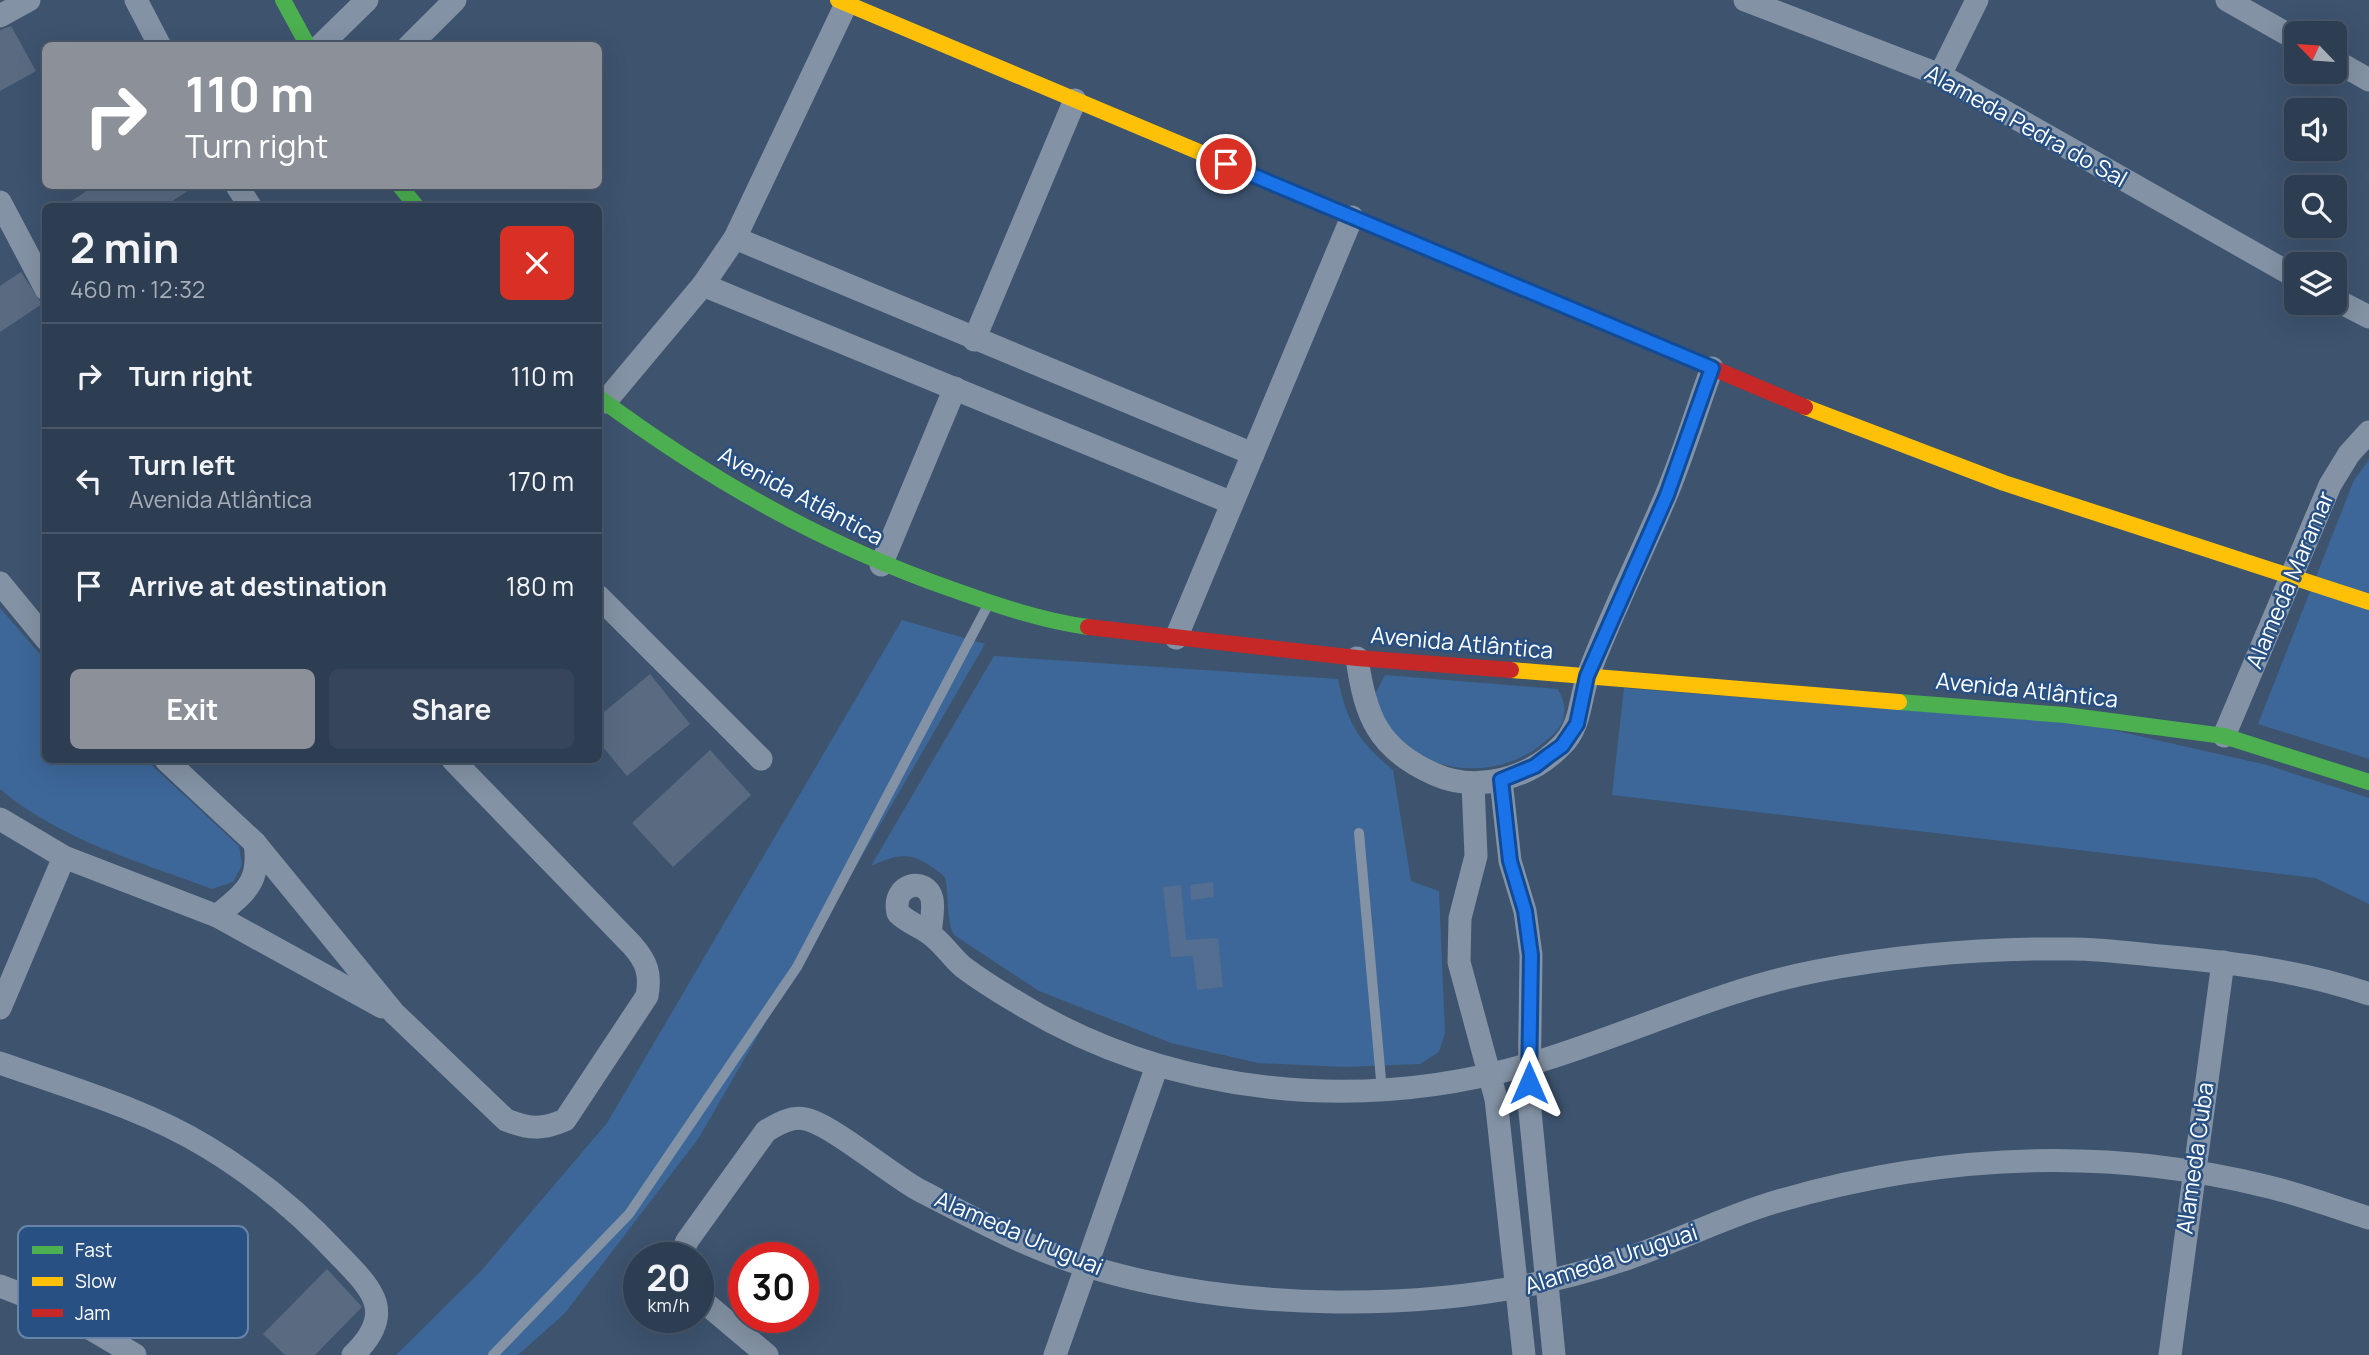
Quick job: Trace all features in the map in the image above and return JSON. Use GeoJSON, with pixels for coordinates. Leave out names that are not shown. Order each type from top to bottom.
{"type":"FeatureCollection","features":[{"type":"Feature","properties":{"kind":"street"},"geometry":{"type":"LineString","coordinates":[[0,16],[29,0]]}},
{"type":"Feature","properties":{"kind":"street"},"geometry":{"type":"LineString","coordinates":[[136,0],[158,42]]}},
{"type":"Feature","properties":{"kind":"street"},"geometry":{"type":"LineString","coordinates":[[283,0],[306,42]]}},
{"type":"Feature","properties":{"kind":"street"},"geometry":{"type":"LineString","coordinates":[[324,42],[367,0]]}},
{"type":"Feature","properties":{"kind":"street"},"geometry":{"type":"LineString","coordinates":[[413,42],[455,0]]}},
{"type":"Feature","properties":{"kind":"street","name":"Alameda Pedra do Sal"},"geometry":{"type":"LineString","coordinates":[[1745,0],[1940,75],[2284,270]]}},
{"type":"Feature","properties":{"kind":"street"},"geometry":{"type":"LineString","coordinates":[[1940,75],[1977,0]]}},
{"type":"Feature","properties":{"kind":"street"},"geometry":{"type":"LineString","coordinates":[[2227,0],[2284,32]]}},
{"type":"Feature","properties":{"kind":"street"},"geometry":{"type":"LineString","coordinates":[[602,400],[703,285],[735,238],[844,1],[1712,368],[2004,483],[2369,602]]}},
{"type":"Feature","properties":{"kind":"street"},"geometry":{"type":"LineString","coordinates":[[2347,67],[2369,80]]}},
{"type":"Feature","properties":{"kind":"street"},"geometry":{"type":"LineString","coordinates":[[974,340],[1075,100]]}},
{"type":"Feature","properties":{"kind":"street"},"geometry":{"type":"LineString","coordinates":[[402,189],[414,203]]}},
{"type":"Feature","properties":{"kind":"street"},"geometry":{"type":"LineString","coordinates":[[0,202],[42,281]]}},
{"type":"Feature","properties":{"kind":"street"},"geometry":{"type":"LineString","coordinates":[[1176,638],[1352,217]]}},
{"type":"Feature","properties":{"kind":"street"},"geometry":{"type":"LineString","coordinates":[[735,238],[974,340],[1253,454]]}},
{"type":"Feature","properties":{"kind":"street"},"geometry":{"type":"LineString","coordinates":[[703,285],[1232,503]]}},
{"type":"Feature","properties":{"kind":"street"},"geometry":{"type":"LineString","coordinates":[[2347,306],[2369,317]]}},
{"type":"Feature","properties":{"kind":"street"},"geometry":{"type":"LineString","coordinates":[[1357,658],[1369,715],[1385,741],[1411,763],[1439,776],[1473,784],[1501,780],[1535,766],[1562,746],[1577,724],[1587,676],[1667,495],[1712,368]]}},
{"type":"Feature","properties":{"kind":"street"},"geometry":{"type":"LineString","coordinates":[[881,565],[955,388]]}},
{"type":"Feature","properties":{"kind":"street","name":"Avenida Atlântica"},"geometry":{"type":"LineString","coordinates":[[602,400],[671,451],[777,514],[881,565],[990,603],[1083,625],[1357,658],[2065,715],[2224,736],[2369,782]]}},
{"type":"Feature","properties":{"kind":"street","name":"Alameda Maramar"},"geometry":{"type":"LineString","coordinates":[[2224,736],[2330,485],[2349,454],[2369,432]]}},
{"type":"Feature","properties":{"kind":"street"},"geometry":{"type":"LineString","coordinates":[[0,583],[42,634]]}},
{"type":"Feature","properties":{"kind":"street"},"geometry":{"type":"LineString","coordinates":[[602,600],[761,759]]}},
{"type":"Feature","properties":{"kind":"street"},"geometry":{"type":"LineString","coordinates":[[169,763],[255,844],[394,1013],[506,1120],[528,1128],[547,1128],[565,1119],[647,996],[650,978],[644,959],[456,763]]}},
{"type":"Feature","properties":{"kind":"street"},"geometry":{"type":"LineString","coordinates":[[1501,780],[1510,861],[1525,911],[1531,955],[1529,1101],[1554,1355]]}},
{"type":"Feature","properties":{"kind":"street"},"geometry":{"type":"LineString","coordinates":[[1473,784],[1476,856],[1460,918],[1459,961],[1496,1099],[1524,1355]]}},
{"type":"Feature","properties":{"kind":"street"},"geometry":{"type":"LineString","coordinates":[[0,819],[64,857],[217,916],[394,1013]]}},
{"type":"Feature","properties":{"kind":"street"},"geometry":{"type":"LineString","coordinates":[[217,916],[252,884],[258,864],[255,844]]}},
{"type":"Feature","properties":{"kind":"street"},"geometry":{"type":"LineString","coordinates":[[0,1008],[64,857]]}},
{"type":"Feature","properties":{"kind":"street"},"geometry":{"type":"LineString","coordinates":[[930,934],[963,966],[1017,1003],[1080,1035],[1157,1066],[1232,1083],[1307,1091],[1382,1091],[1446,1084],[1529,1065],[1698,1004],[1815,971],[1948,952],[2074,948],[2223,962],[2341,984],[2369,993]]}},
{"type":"Feature","properties":{"kind":"street","name":"Alameda Cuba"},"geometry":{"type":"LineString","coordinates":[[2170,1355],[2192,1172],[2223,962]]}},
{"type":"Feature","properties":{"kind":"street"},"geometry":{"type":"LineString","coordinates":[[0,1063],[110,1102],[206,1146],[302,1215],[371,1288],[377,1307],[372,1328],[353,1355]]}},
{"type":"Feature","properties":{"kind":"street"},"geometry":{"type":"LineString","coordinates":[[1055,1355],[1157,1066]]}},
{"type":"Feature","properties":{"kind":"street","name":"Alameda Uruguai"},"geometry":{"type":"LineString","coordinates":[[689,1242],[766,1131],[784,1121],[804,1118],[827,1129],[895,1177],[972,1218],[1086,1266],[1205,1293],[1307,1302],[1405,1303],[1517,1289],[1620,1261],[1771,1203],[1852,1182],[1935,1167],[2011,1159],[2088,1160],[2192,1172],[2266,1186],[2369,1218]]}},
{"type":"Feature","properties":{"kind":"street"},"geometry":{"type":"LineString","coordinates":[[0,1286],[18,1293]]}},
{"type":"Feature","properties":{"kind":"street"},"geometry":{"type":"LineString","coordinates":[[714,1310],[767,1355]]}},
{"type":"Feature","properties":{"kind":"street"},"geometry":{"type":"LineString","coordinates":[[106,1338],[135,1355]]}},
{"type":"Feature","properties":{"kind":"lane"},"geometry":{"type":"LineString","coordinates":[[493,1355],[629,1214],[797,967],[990,603]]}},
{"type":"Feature","properties":{"kind":"lane"},"geometry":{"type":"LineString","coordinates":[[1359,833],[1382,1091]]}},
{"type":"Feature","properties":{"kind":"shaded area"},"geometry":{"type":"Polygon","coordinates":[[[2369,460],[2369,759],[2258,724],[2354,480],[2369,460]]]}},
{"type":"Feature","properties":{"kind":"shaded area"},"geometry":{"type":"Polygon","coordinates":[[[0,608],[42,657],[42,763],[149,763],[239,846],[242,865],[233,882],[212,889],[74,836],[23,807],[0,789],[0,608]]]}},
{"type":"Feature","properties":{"kind":"shaded area"},"geometry":{"type":"Polygon","coordinates":[[[902,620],[985,644],[698,1139],[565,1313],[518,1355],[396,1355],[481,1271],[607,1123],[902,620]]]}},
{"type":"Feature","properties":{"kind":"shaded area"},"geometry":{"type":"Polygon","coordinates":[[[994,656],[1338,679],[1350,720],[1356,730],[1371,750],[1393,770],[1411,881],[1439,891],[1445,1033],[1439,1052],[1420,1064],[1344,1067],[1258,1063],[1171,1043],[1039,991],[954,935],[945,877],[926,863],[902,856],[871,866],[994,656]]]}},
{"type":"Feature","properties":{"kind":"shaded area"},"geometry":{"type":"Polygon","coordinates":[[[1385,675],[1558,689],[1564,704],[1563,720],[1556,732],[1542,744],[1523,756],[1502,764],[1480,768],[1435,762],[1415,753],[1397,739],[1383,721],[1374,696],[1385,675]]]}},
{"type":"Feature","properties":{"kind":"shaded area"},"geometry":{"type":"Polygon","coordinates":[[[1624,688],[2086,724],[2267,765],[2369,798],[2369,904],[2315,878],[1612,795],[1624,688]]]}},
{"type":"Feature","properties":{"kind":"shaded area"},"geometry":{"type":"Polygon","coordinates":[[[1213,882],[1214,897],[1191,900],[1190,885],[1213,882]]]}},
{"type":"Feature","properties":{"kind":"shaded area"},"geometry":{"type":"Polygon","coordinates":[[[1181,885],[1186,940],[1218,938],[1223,987],[1197,990],[1193,956],[1171,957],[1163,887],[1181,885]]]}},
{"type":"Feature","properties":{"kind":"building"},"geometry":{"type":"Polygon","coordinates":[[[11,26],[36,71],[0,91],[0,30],[11,26]]]}},
{"type":"Feature","properties":{"kind":"building"},"geometry":{"type":"Polygon","coordinates":[[[90,189],[190,189],[170,203],[68,203],[90,189]]]}},
{"type":"Feature","properties":{"kind":"building"},"geometry":{"type":"Polygon","coordinates":[[[21,272],[42,304],[0,332],[0,286],[21,272]]]}},
{"type":"Feature","properties":{"kind":"building"},"geometry":{"type":"Polygon","coordinates":[[[650,674],[690,724],[627,776],[602,746],[602,714],[650,674]]]}},
{"type":"Feature","properties":{"kind":"building"},"geometry":{"type":"Polygon","coordinates":[[[710,750],[751,795],[673,867],[632,823],[710,750]]]}},
{"type":"Feature","properties":{"kind":"building"},"geometry":{"type":"Polygon","coordinates":[[[327,1269],[362,1307],[315,1355],[285,1355],[263,1334],[327,1269]]]}},
{"type":"Feature","properties":{"kind":"traffic: fast"},"geometry":{"type":"LineString","coordinates":[[283,0],[306,42]]}},
{"type":"Feature","properties":{"kind":"traffic: fast"},"geometry":{"type":"LineString","coordinates":[[402,189],[414,203]]}},
{"type":"Feature","properties":{"kind":"traffic: fast"},"geometry":{"type":"LineString","coordinates":[[602,400],[682,456],[813,531],[905,572],[954,590],[1003,607],[1088,627]]}},
{"type":"Feature","properties":{"kind":"traffic: fast"},"geometry":{"type":"LineString","coordinates":[[1899,702],[2065,715],[2224,736],[2369,782]]}},
{"type":"Feature","properties":{"kind":"traffic: slow"},"geometry":{"type":"LineString","coordinates":[[838,0],[1363,221]]}},
{"type":"Feature","properties":{"kind":"traffic: slow"},"geometry":{"type":"LineString","coordinates":[[1805,407],[2004,483],[2369,602]]}},
{"type":"Feature","properties":{"kind":"traffic: slow"},"geometry":{"type":"LineString","coordinates":[[1511,670],[1899,702]]}},
{"type":"Feature","properties":{"kind":"traffic: jam"},"geometry":{"type":"LineString","coordinates":[[1363,221],[1805,407]]}},
{"type":"Feature","properties":{"kind":"traffic: jam"},"geometry":{"type":"LineString","coordinates":[[1088,627],[1357,658],[1511,670]]}},
{"type":"Feature","properties":{"kind":"route"},"geometry":{"type":"LineString","coordinates":[[1226,164],[1712,368],[1667,495],[1587,676],[1577,724],[1562,746],[1535,766],[1501,780],[1510,861],[1525,911],[1531,955],[1529,1083]]}}]}
